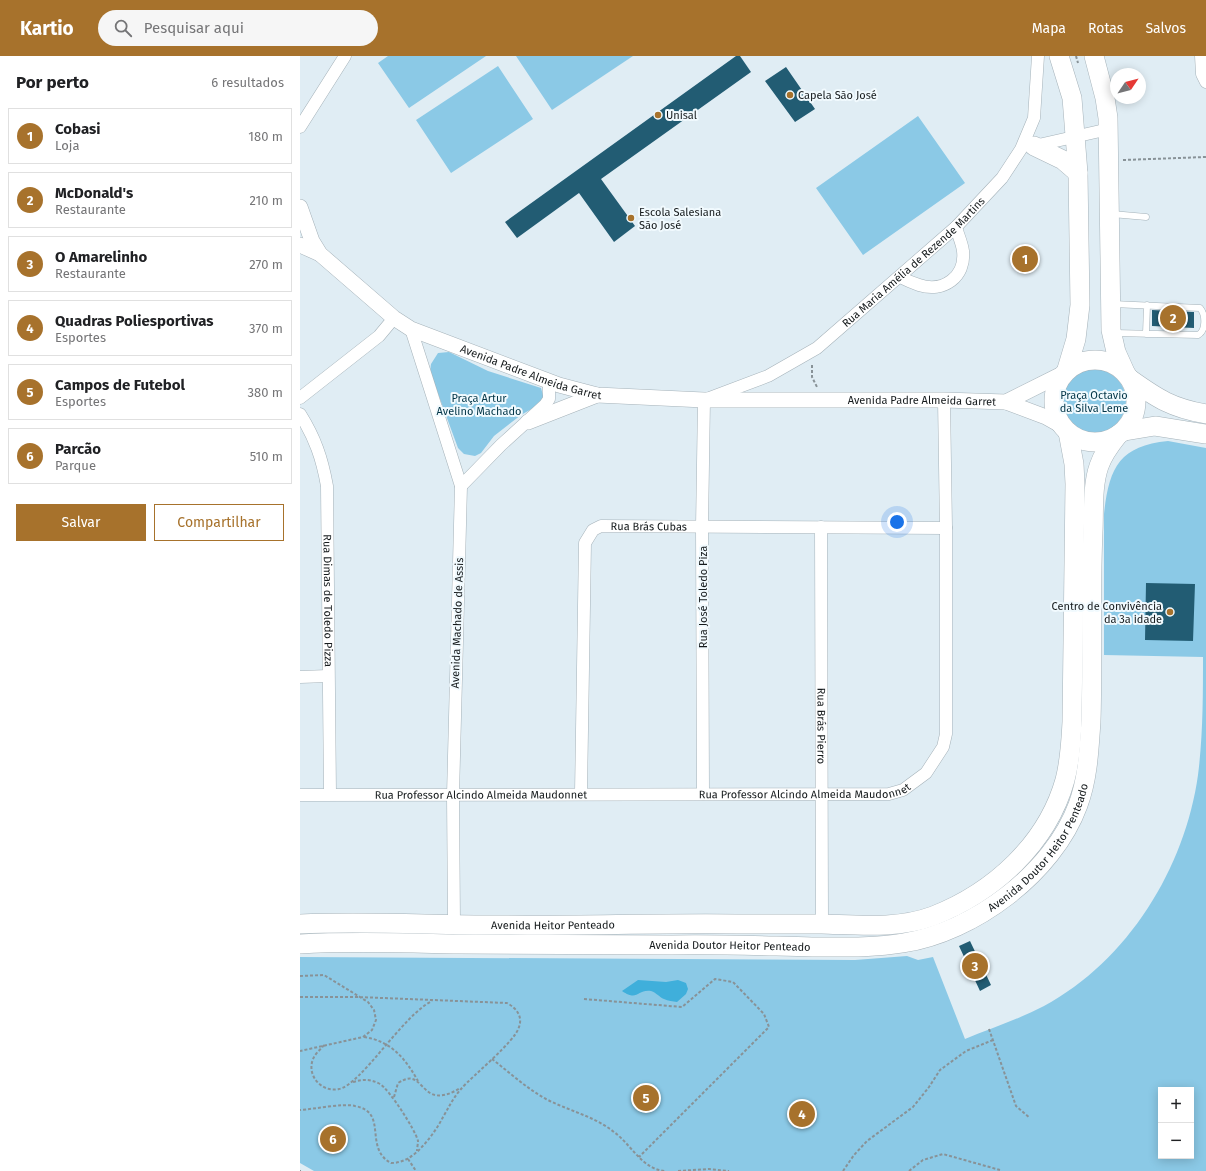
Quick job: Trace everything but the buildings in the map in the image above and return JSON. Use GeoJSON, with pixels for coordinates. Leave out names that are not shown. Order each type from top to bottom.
{"type":"FeatureCollection","features":[{"type":"Feature","properties":{"kind":"main road"},"geometry":{"type":"LineString","coordinates":[[1059,56],[1072,98],[1076,136],[1080,306],[1076,339],[1065,372],[1056,385],[1053,396],[1054,408],[1065,429],[1082,440],[1094,442],[1106,441],[1122,433],[1155,426],[1206,434]]}},
{"type":"Feature","properties":{"kind":"main road"},"geometry":{"type":"LineString","coordinates":[[1094,56],[1105,98],[1108,129],[1109,304],[1111,333],[1116,352],[1135,391],[1136,404],[1134,416],[1122,433]]}},
{"type":"Feature","properties":{"kind":"main road"},"geometry":{"type":"LineString","coordinates":[[1027,148],[1063,160],[1077,169]]}},
{"type":"Feature","properties":{"kind":"main road"},"geometry":{"type":"LineString","coordinates":[[1077,169],[1092,164],[1109,165]]}},
{"type":"Feature","properties":{"kind":"main road"},"geometry":{"type":"LineString","coordinates":[[1065,372],[1086,360],[1100,359],[1114,364],[1156,398],[1169,405],[1206,414]]}},
{"type":"Feature","properties":{"kind":"main road","name":"Avenida Doutor Heitor Penteado"},"geometry":{"type":"LineString","coordinates":[[814,924],[878,925],[907,922],[932,916],[954,906],[987,886],[1012,866],[1043,830],[1055,806],[1064,781],[1068,761],[1072,722],[1075,484],[1074,464],[1065,429]]}},
{"type":"Feature","properties":{"kind":"main road","name":"Avenida Doutor Heitor Penteado"},"geometry":{"type":"LineString","coordinates":[[642,945],[852,947],[907,943],[968,922],[1008,895],[1039,866],[1066,828],[1077,807],[1088,768],[1092,662],[1092,545],[1095,486],[1098,468],[1107,449],[1122,433]]}},
{"type":"Feature","properties":{"kind":"main road","name":"Avenida Heitor Penteado"},"geometry":{"type":"LineString","coordinates":[[300,924],[393,922],[589,926],[814,924]]}},
{"type":"Feature","properties":{"kind":"main road","name":"Avenida Heitor Penteado"},"geometry":{"type":"LineString","coordinates":[[300,944],[642,945]]}},
{"type":"Feature","properties":{"kind":"street"},"geometry":{"type":"LineString","coordinates":[[300,127],[344,56]]}},
{"type":"Feature","properties":{"kind":"street","name":"Rua Maria Amélia de Rezende Martins"},"geometry":{"type":"LineString","coordinates":[[704,400],[768,376],[812,352],[956,227],[1002,178],[1027,148],[1034,118],[1038,56]]}},
{"type":"Feature","properties":{"kind":"street"},"geometry":{"type":"LineString","coordinates":[[1201,56],[1202,74],[1206,82]]}},
{"type":"Feature","properties":{"kind":"street"},"geometry":{"type":"LineString","coordinates":[[1027,148],[1108,129]]}},
{"type":"Feature","properties":{"kind":"street","name":"Avenida Padre Almeida Garret"},"geometry":{"type":"LineString","coordinates":[[300,207],[312,241],[320,254],[394,318],[411,329],[549,382],[598,395],[704,400],[944,400],[1006,402],[1065,372]]}},
{"type":"Feature","properties":{"kind":"street"},"geometry":{"type":"LineString","coordinates":[[900,277],[921,286],[941,286],[954,280],[962,267],[963,251],[956,227]]}},
{"type":"Feature","properties":{"kind":"street"},"geometry":{"type":"LineString","coordinates":[[300,246],[320,254]]}},
{"type":"Feature","properties":{"kind":"street"},"geometry":{"type":"LineString","coordinates":[[300,398],[379,336],[394,318]]}},
{"type":"Feature","properties":{"kind":"street","name":"Avenida Machado de Assis"},"geometry":{"type":"LineString","coordinates":[[411,329],[461,486],[453,795],[454,924]]}},
{"type":"Feature","properties":{"kind":"street"},"geometry":{"type":"LineString","coordinates":[[461,486],[505,441],[528,422],[549,399],[549,382]]}},
{"type":"Feature","properties":{"kind":"street"},"geometry":{"type":"LineString","coordinates":[[528,422],[598,395]]}},
{"type":"Feature","properties":{"kind":"street","name":"Rua José Toledo Piza"},"geometry":{"type":"LineString","coordinates":[[704,400],[702,527],[704,794]]}},
{"type":"Feature","properties":{"kind":"street","name":"Rua Professor Alcindo Almeida Maudonnet"},"geometry":{"type":"LineString","coordinates":[[300,795],[581,793],[822,795],[888,794],[903,790],[926,773],[943,747],[946,734],[946,528],[944,400]]}},
{"type":"Feature","properties":{"kind":"street"},"geometry":{"type":"LineString","coordinates":[[1006,402],[1046,417],[1065,429]]}},
{"type":"Feature","properties":{"kind":"street","name":"Rua Dimas de Toledo Pizza"},"geometry":{"type":"LineString","coordinates":[[300,414],[310,431],[323,461],[327,486],[330,794]]}},
{"type":"Feature","properties":{"kind":"street","name":"Rua Brás Cubas"},"geometry":{"type":"LineString","coordinates":[[581,793],[585,543],[593,530],[601,526],[946,528]]}},
{"type":"Feature","properties":{"kind":"street","name":"Rua Brás Pierro"},"geometry":{"type":"LineString","coordinates":[[814,924],[822,795],[821,527]]}},
{"type":"Feature","properties":{"kind":"street"},"geometry":{"type":"LineString","coordinates":[[300,677],[328,676]]}},
{"type":"Feature","properties":{"kind":"lane"},"geometry":{"type":"LineString","coordinates":[[1109,214],[1146,217]]}},
{"type":"Feature","properties":{"kind":"lane"},"geometry":{"type":"LineString","coordinates":[[1109,304],[1200,308],[1203,312],[1204,329],[1202,333],[1198,335],[1111,333]]}},
{"type":"Feature","properties":{"kind":"lane"},"geometry":{"type":"LineString","coordinates":[[1146,334],[1147,305]]}},
{"type":"Feature","properties":{"kind":"path"},"geometry":{"type":"LineString","coordinates":[[1109,165],[1206,157]]}},
{"type":"Feature","properties":{"kind":"path"},"geometry":{"type":"LineString","coordinates":[[812,352],[812,378],[824,401]]}},
{"type":"Feature","properties":{"kind":"path"},"geometry":{"type":"LineString","coordinates":[[300,976],[324,975],[368,1002],[374,1010],[376,1020],[372,1030],[363,1037],[300,1051]]}},
{"type":"Feature","properties":{"kind":"path"},"geometry":{"type":"LineString","coordinates":[[584,999],[682,1008],[715,979],[733,982],[764,1014],[769,1027],[638,1157]]}},
{"type":"Feature","properties":{"kind":"path"},"geometry":{"type":"LineString","coordinates":[[300,997],[358,997],[507,1003],[516,1008],[520,1019],[519,1028],[513,1038],[462,1088],[452,1100],[433,1133],[417,1152],[397,1163],[391,1163],[380,1155],[375,1143],[374,1120],[371,1114],[364,1109],[354,1106],[300,1110]]}},
{"type":"Feature","properties":{"kind":"path"},"geometry":{"type":"LineString","coordinates":[[324,1046],[314,1056],[311,1067],[313,1076],[320,1085],[329,1090],[341,1089],[351,1082],[414,1013],[432,1000]]}},
{"type":"Feature","properties":{"kind":"path"},"geometry":{"type":"LineString","coordinates":[[989,1029],[1016,1106],[1030,1118]]}},
{"type":"Feature","properties":{"kind":"path"},"geometry":{"type":"LineString","coordinates":[[363,1037],[387,1043],[404,1059],[418,1081],[431,1093],[440,1095],[449,1094],[462,1088]]}},
{"type":"Feature","properties":{"kind":"path"},"geometry":{"type":"LineString","coordinates":[[843,1171],[854,1155],[868,1141],[913,1106],[944,1066],[966,1051],[993,1040]]}},
{"type":"Feature","properties":{"kind":"path"},"geometry":{"type":"LineString","coordinates":[[492,1059],[544,1098],[601,1123],[616,1133],[638,1157],[652,1169],[666,1171]]}},
{"type":"Feature","properties":{"kind":"path"},"geometry":{"type":"LineString","coordinates":[[394,1099],[398,1083],[404,1079],[418,1081]]}},
{"type":"Feature","properties":{"kind":"path"},"geometry":{"type":"LineString","coordinates":[[351,1082],[369,1080],[381,1084],[394,1099],[414,1132],[418,1142],[417,1152]]}},
{"type":"Feature","properties":{"kind":"path"},"geometry":{"type":"LineString","coordinates":[[909,1171],[923,1160],[943,1154],[1000,1170]]}},
{"type":"Feature","properties":{"kind":"path"},"geometry":{"type":"LineString","coordinates":[[408,1158],[416,1171]]}},
{"type":"Feature","properties":{"kind":"path"},"geometry":{"type":"LineString","coordinates":[[678,1171],[729,1171]]}},
{"type":"Feature","properties":{"kind":"green space"},"geometry":{"type":"Polygon","coordinates":[[[388,56],[486,56],[409,108],[378,63],[388,56]]]}},
{"type":"Feature","properties":{"kind":"green space"},"geometry":{"type":"Polygon","coordinates":[[[516,56],[633,56],[552,110],[516,56]]]}},
{"type":"Feature","properties":{"kind":"green space"},"geometry":{"type":"Polygon","coordinates":[[[498,66],[533,119],[451,173],[416,120],[498,66]]]}},
{"type":"Feature","properties":{"kind":"green space"},"geometry":{"type":"Polygon","coordinates":[[[918,116],[965,183],[863,255],[816,188],[918,116]]]}},
{"type":"Feature","properties":{"kind":"green space","name":"Praça Artur Avelino Machado"},"geometry":{"type":"Polygon","coordinates":[[[449,352],[488,371],[541,388],[544,399],[542,403],[521,415],[494,436],[481,453],[475,456],[464,454],[458,448],[430,372],[431,364],[438,353],[449,352]]]}},
{"type":"Feature","properties":{"kind":"green space","name":"Praça Octavio da Silva Leme"},"geometry":{"type":"Polygon","coordinates":[[[1088,369],[1100,369],[1117,378],[1124,389],[1126,401],[1124,413],[1117,424],[1100,433],[1088,433],[1076,428],[1067,419],[1062,407],[1062,395],[1067,383],[1076,374],[1088,369]]]}},
{"type":"Feature","properties":{"kind":"green space"},"geometry":{"type":"Polygon","coordinates":[[[1168,441],[1206,448],[1206,1171],[314,1171],[300,1163],[300,957],[855,960],[907,956],[918,960],[933,957],[965,1039],[1035,1011],[1074,987],[1102,964],[1126,938],[1148,908],[1166,877],[1180,844],[1191,810],[1198,775],[1201,746],[1203,657],[1104,655],[1104,514],[1106,498],[1109,484],[1120,462],[1128,454],[1138,448],[1168,441]]]}},
{"type":"Feature","properties":{"kind":"shaded area"},"geometry":{"type":"Polygon","coordinates":[[[638,980],[666,982],[678,980],[686,983],[688,989],[686,994],[677,1002],[666,1000],[651,991],[631,995],[622,991],[638,980]]]}},
{"type":"Feature","properties":{"kind":"place","name":"Capela São José"},"geometry":{"type":"Point","coordinates":[790,95]}},
{"type":"Feature","properties":{"kind":"place","name":"Unisal"},"geometry":{"type":"Point","coordinates":[658,115]}},
{"type":"Feature","properties":{"kind":"place","name":"Escola Salesiana São José"},"geometry":{"type":"Point","coordinates":[631,218]}},
{"type":"Feature","properties":{"kind":"place","name":"Cobasi"},"geometry":{"type":"Point","coordinates":[1025,259]}},
{"type":"Feature","properties":{"kind":"place","name":"McDonald's"},"geometry":{"type":"Point","coordinates":[1173,318]}},
{"type":"Feature","properties":{"kind":"place","name":"Centro de Convivência da 3a idade"},"geometry":{"type":"Point","coordinates":[1170,612]}},
{"type":"Feature","properties":{"kind":"place","name":"O Amarelinho"},"geometry":{"type":"Point","coordinates":[975,966]}},
{"type":"Feature","properties":{"kind":"place","name":"Campos de Futebol"},"geometry":{"type":"Point","coordinates":[646,1098]}},
{"type":"Feature","properties":{"kind":"place","name":"Quadras Poliesportivas"},"geometry":{"type":"Point","coordinates":[802,1114]}},
{"type":"Feature","properties":{"kind":"place","name":"Parcão"},"geometry":{"type":"Point","coordinates":[333,1139]}}]}
